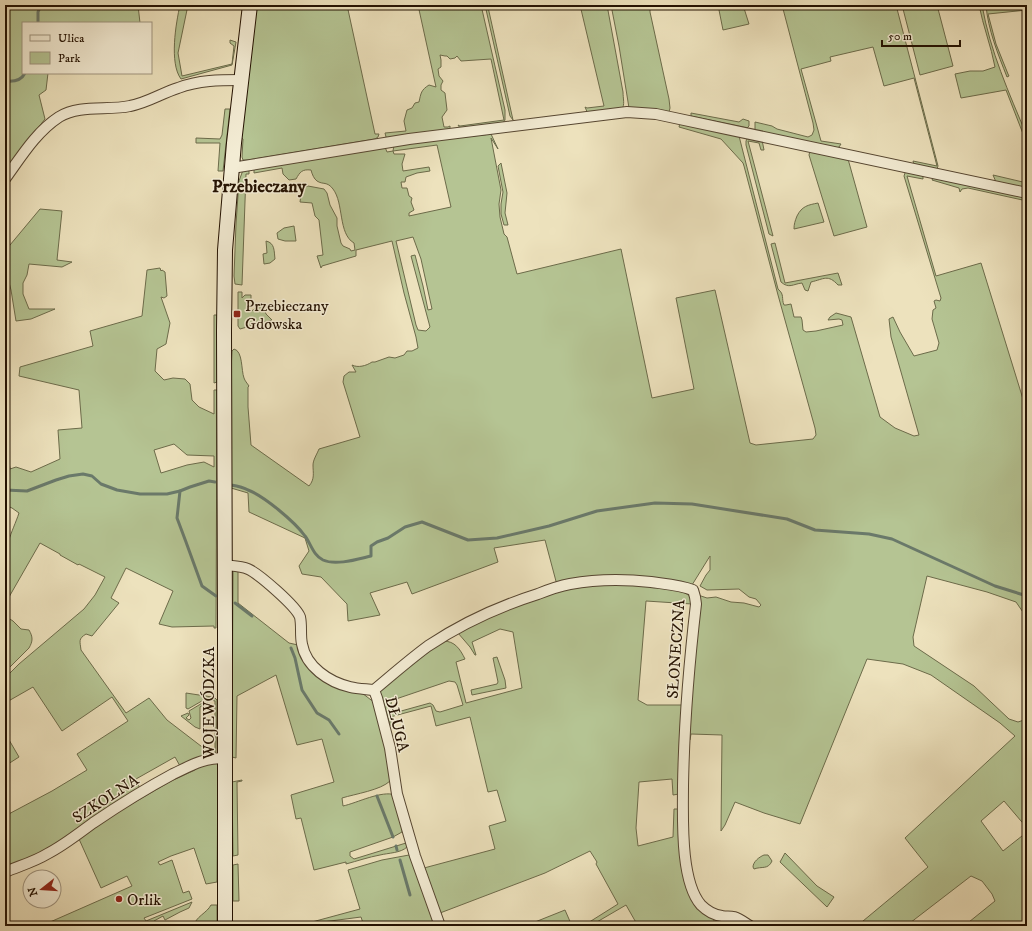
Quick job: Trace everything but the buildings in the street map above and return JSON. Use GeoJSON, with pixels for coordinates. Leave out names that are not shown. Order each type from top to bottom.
{"type":"FeatureCollection","features":[{"type":"Feature","properties":{"kind":"main road","name":"WOJEWÓDZKA"},"geometry":{"type":"LineString","coordinates":[[226,926],[224,565],[225,257],[226,227],[234,142],[250,5]]}},
{"type":"Feature","properties":{"kind":"street"},"geometry":{"type":"LineString","coordinates":[[5,179],[35,138],[53,121],[68,113],[82,110],[131,106],[179,87],[212,80],[241,80]]}},
{"type":"Feature","properties":{"kind":"street"},"geometry":{"type":"LineString","coordinates":[[232,168],[409,139],[627,112],[656,114],[1027,193]]}},
{"type":"Feature","properties":{"kind":"street","name":"DŁUGA"},"geometry":{"type":"LineString","coordinates":[[224,565],[240,566],[249,569],[291,604],[300,617],[302,645],[307,659],[323,675],[350,687],[374,690],[378,698],[390,748],[397,794],[415,856],[440,926]]}},
{"type":"Feature","properties":{"kind":"street","name":"SŁONECZNA"},"geometry":{"type":"LineString","coordinates":[[374,690],[424,649],[459,628],[496,609],[543,592],[589,581],[614,580],[686,587],[693,590],[696,604],[689,665],[684,737],[683,825],[685,854],[692,889],[701,904],[708,911],[716,915],[723,917],[734,917],[750,926]]}},
{"type":"Feature","properties":{"kind":"street","name":"SZKOLNA"},"geometry":{"type":"LineString","coordinates":[[5,872],[48,854],[113,810],[164,779],[202,761],[213,758],[225,758]]}},
{"type":"Feature","properties":{"kind":"green space"},"geometry":{"type":"Polygon","coordinates":[[[5,5],[138,5],[140,22],[22,22],[22,74],[48,74],[46,90],[39,95],[45,119],[5,170],[5,5]]]}},
{"type":"Feature","properties":{"kind":"green space"},"geometry":{"type":"Polygon","coordinates":[[[180,5],[188,5],[178,53],[182,76],[232,64],[234,46],[230,43],[230,40],[236,42],[232,65],[181,79],[177,72],[174,53],[175,32],[180,5]]]}},
{"type":"Feature","properties":{"kind":"green space"},"geometry":{"type":"Polygon","coordinates":[[[256,5],[347,5],[375,134],[379,134],[378,137],[375,139],[243,160],[243,139],[240,137],[256,5]]]}},
{"type":"Feature","properties":{"kind":"green space"},"geometry":{"type":"Polygon","coordinates":[[[418,5],[481,5],[505,110],[505,120],[503,123],[460,128],[458,125],[460,126],[504,120],[491,59],[461,61],[457,56],[450,59],[447,56],[440,55],[441,67],[438,69],[439,76],[443,81],[441,90],[445,93],[447,110],[442,117],[444,127],[450,126],[450,128],[447,131],[386,137],[385,133],[406,131],[404,121],[407,110],[412,108],[415,103],[419,102],[424,88],[429,85],[436,87],[418,5]]]}},
{"type":"Feature","properties":{"kind":"green space"},"geometry":{"type":"Polygon","coordinates":[[[485,5],[495,5],[488,7],[513,120],[510,116],[485,5]]]}},
{"type":"Feature","properties":{"kind":"green space"},"geometry":{"type":"Polygon","coordinates":[[[580,5],[607,5],[623,92],[624,103],[622,109],[588,114],[585,107],[604,106],[580,5]]]}},
{"type":"Feature","properties":{"kind":"green space"},"geometry":{"type":"Polygon","coordinates":[[[611,5],[650,5],[650,12],[669,99],[669,112],[629,108],[611,5]]]}},
{"type":"Feature","properties":{"kind":"green space"},"geometry":{"type":"Polygon","coordinates":[[[718,5],[743,5],[749,24],[723,30],[718,5]]]}},
{"type":"Feature","properties":{"kind":"green space"},"geometry":{"type":"Polygon","coordinates":[[[782,5],[896,5],[938,166],[937,169],[935,170],[914,165],[913,161],[937,166],[914,78],[884,86],[873,47],[830,57],[831,61],[801,69],[821,141],[841,144],[839,147],[837,148],[757,132],[755,129],[755,122],[808,137],[812,135],[814,130],[782,5]]]}},
{"type":"Feature","properties":{"kind":"green space"},"geometry":{"type":"Polygon","coordinates":[[[902,5],[937,5],[953,66],[920,75],[902,5]]]}},
{"type":"Feature","properties":{"kind":"green space"},"geometry":{"type":"Polygon","coordinates":[[[979,5],[982,5],[985,22],[995,55],[1027,136],[1027,144],[1006,90],[961,98],[955,74],[970,71],[983,71],[995,67],[979,5]]]}},
{"type":"Feature","properties":{"kind":"green space"},"geometry":{"type":"Polygon","coordinates":[[[986,5],[1027,5],[1027,10],[988,14],[996,44],[1009,76],[1007,77],[991,33],[986,5]]]}},
{"type":"Feature","properties":{"kind":"green space"},"geometry":{"type":"Polygon","coordinates":[[[225,109],[230,109],[223,171],[218,171],[220,143],[196,143],[196,138],[220,139],[222,135],[225,109]]]}},
{"type":"Feature","properties":{"kind":"green space"},"geometry":{"type":"Polygon","coordinates":[[[691,113],[739,122],[743,119],[749,121],[749,126],[747,128],[691,116],[691,113]]]}},
{"type":"Feature","properties":{"kind":"green space"},"geometry":{"type":"Polygon","coordinates":[[[680,123],[739,136],[778,289],[782,295],[784,305],[791,304],[794,317],[801,317],[803,330],[806,332],[843,325],[842,320],[839,319],[828,320],[836,313],[851,317],[880,417],[895,428],[914,436],[919,435],[891,337],[889,319],[893,317],[914,356],[937,350],[939,343],[932,319],[933,310],[936,308],[934,301],[940,301],[941,298],[904,176],[906,170],[923,174],[923,179],[907,176],[936,276],[981,263],[1027,412],[1027,618],[1016,602],[987,592],[927,576],[913,637],[914,646],[974,686],[1009,719],[1018,722],[1027,719],[1027,828],[1004,801],[981,821],[1003,851],[1027,832],[1027,926],[964,926],[995,901],[992,894],[982,881],[971,876],[906,926],[857,926],[928,867],[905,838],[1015,736],[1000,723],[931,675],[903,664],[867,659],[800,824],[735,802],[721,831],[722,735],[691,734],[690,740],[687,739],[698,595],[707,598],[716,597],[731,602],[744,603],[759,607],[761,605],[756,599],[749,597],[739,589],[707,590],[700,586],[710,570],[710,556],[692,585],[557,585],[545,540],[494,548],[498,562],[412,594],[407,582],[370,593],[380,615],[348,621],[347,604],[321,577],[302,574],[299,566],[309,551],[305,538],[249,512],[248,493],[231,488],[231,371],[232,351],[234,349],[239,353],[243,375],[249,386],[248,407],[251,445],[309,486],[313,478],[313,465],[319,449],[360,437],[343,382],[344,376],[349,372],[356,372],[352,365],[362,366],[389,357],[395,358],[404,355],[407,351],[412,351],[418,348],[392,241],[356,250],[356,256],[322,266],[321,268],[317,256],[323,255],[319,220],[315,216],[312,203],[300,202],[302,188],[308,186],[324,189],[337,218],[337,226],[341,243],[351,251],[355,250],[354,243],[349,239],[343,226],[339,202],[333,189],[329,185],[316,180],[311,170],[303,171],[296,179],[289,180],[283,174],[282,168],[254,173],[254,169],[385,147],[387,152],[393,151],[394,145],[491,134],[498,149],[491,138],[501,190],[499,204],[500,217],[517,274],[621,249],[652,398],[694,389],[676,298],[715,290],[750,443],[756,445],[813,439],[816,435],[815,428],[743,163],[721,139],[679,127],[680,123]],[[437,145],[393,151],[394,154],[405,154],[402,164],[403,171],[429,167],[430,171],[417,173],[406,177],[405,182],[401,182],[402,188],[407,188],[409,196],[412,198],[411,202],[414,210],[409,213],[409,216],[451,207],[437,145]],[[413,237],[396,241],[416,325],[418,330],[426,331],[430,327],[411,256],[415,255],[428,310],[432,309],[421,259],[413,237]]]}},
{"type":"Feature","properties":{"kind":"green space"},"geometry":{"type":"Polygon","coordinates":[[[748,137],[762,140],[764,150],[761,150],[759,143],[748,141],[773,236],[769,234],[746,145],[748,137]]]}},
{"type":"Feature","properties":{"kind":"green space"},"geometry":{"type":"Polygon","coordinates":[[[810,151],[848,159],[867,227],[834,236],[809,155],[810,151]]]}},
{"type":"Feature","properties":{"kind":"green space"},"geometry":{"type":"Polygon","coordinates":[[[501,163],[507,193],[505,213],[508,225],[504,225],[501,214],[503,192],[498,166],[501,163]]]}},
{"type":"Feature","properties":{"kind":"green space"},"geometry":{"type":"Polygon","coordinates":[[[243,170],[249,171],[249,174],[246,174],[242,285],[235,284],[234,276],[239,181],[243,170]]]}},
{"type":"Feature","properties":{"kind":"green space"},"geometry":{"type":"Polygon","coordinates":[[[993,175],[1027,183],[1027,189],[996,182],[993,175]]]}},
{"type":"Feature","properties":{"kind":"green space"},"geometry":{"type":"Polygon","coordinates":[[[933,178],[1027,197],[1027,201],[968,188],[962,189],[960,192],[959,188],[932,180],[933,178]]]}},
{"type":"Feature","properties":{"kind":"green space"},"geometry":{"type":"Polygon","coordinates":[[[818,203],[824,222],[794,229],[794,224],[801,210],[808,205],[818,203]]]}},
{"type":"Feature","properties":{"kind":"green space"},"geometry":{"type":"Polygon","coordinates":[[[40,209],[62,211],[57,260],[72,262],[62,267],[29,264],[27,275],[23,283],[23,294],[29,309],[55,309],[31,319],[16,321],[11,290],[5,267],[5,251],[40,209]]]}},
{"type":"Feature","properties":{"kind":"green space"},"geometry":{"type":"Polygon","coordinates":[[[294,226],[296,241],[285,241],[278,239],[277,233],[284,228],[294,226]]]}},
{"type":"Feature","properties":{"kind":"green space"},"geometry":{"type":"Polygon","coordinates":[[[266,241],[273,245],[275,259],[270,263],[264,264],[263,254],[267,253],[266,241]]]}},
{"type":"Feature","properties":{"kind":"green space"},"geometry":{"type":"Polygon","coordinates":[[[775,243],[785,283],[838,273],[842,285],[838,285],[828,278],[811,282],[808,291],[805,290],[802,283],[791,286],[784,284],[781,282],[771,244],[775,243]]]}},
{"type":"Feature","properties":{"kind":"green space"},"geometry":{"type":"Polygon","coordinates":[[[160,268],[161,271],[162,270],[165,272],[167,296],[164,298],[161,297],[170,323],[166,344],[157,349],[155,371],[164,380],[173,378],[185,379],[190,384],[192,400],[199,407],[214,414],[214,390],[217,390],[216,628],[214,628],[214,626],[172,627],[159,624],[173,591],[126,568],[111,598],[119,603],[92,636],[86,634],[82,637],[80,644],[81,650],[126,713],[149,698],[167,720],[210,753],[180,766],[175,757],[136,779],[140,789],[49,850],[5,869],[5,816],[87,770],[77,754],[128,721],[112,697],[62,731],[33,687],[5,703],[5,678],[19,664],[84,609],[95,595],[105,577],[79,564],[78,565],[40,543],[5,604],[5,578],[7,572],[5,565],[6,550],[19,513],[5,505],[5,433],[10,469],[16,467],[31,472],[60,459],[58,430],[82,428],[79,390],[19,376],[20,367],[93,346],[90,331],[142,316],[147,270],[160,268]],[[174,444],[154,450],[161,473],[187,465],[204,462],[214,467],[214,456],[187,455],[174,444]]]}},
{"type":"Feature","properties":{"kind":"green space"},"geometry":{"type":"Polygon","coordinates":[[[238,292],[242,292],[242,298],[245,295],[251,295],[251,301],[248,307],[250,312],[263,306],[266,314],[272,320],[240,329],[238,326],[238,292]]]}},
{"type":"Feature","properties":{"kind":"green space"},"geometry":{"type":"Polygon","coordinates":[[[214,315],[217,315],[217,382],[214,383],[214,315]]]}},
{"type":"Feature","properties":{"kind":"green space"},"geometry":{"type":"Polygon","coordinates":[[[233,570],[238,571],[238,603],[289,643],[298,645],[311,665],[362,693],[375,703],[388,750],[390,781],[381,787],[342,798],[343,806],[377,795],[395,795],[403,826],[402,832],[393,837],[350,852],[350,856],[354,859],[406,843],[407,847],[404,849],[398,852],[314,870],[301,818],[296,819],[291,795],[334,782],[322,739],[297,745],[276,675],[237,696],[236,758],[232,757],[233,570]]]}},
{"type":"Feature","properties":{"kind":"green space"},"geometry":{"type":"Polygon","coordinates":[[[610,583],[659,586],[683,592],[690,596],[692,604],[646,601],[638,700],[647,705],[682,705],[679,794],[673,795],[672,779],[639,782],[636,828],[638,846],[673,837],[674,809],[680,809],[684,871],[715,918],[711,926],[638,926],[626,905],[590,926],[583,926],[618,904],[590,851],[545,873],[440,913],[424,868],[495,849],[489,826],[506,821],[497,790],[488,792],[470,717],[436,726],[431,706],[390,717],[392,726],[390,725],[379,689],[443,641],[451,642],[457,646],[465,659],[456,662],[466,703],[522,688],[513,632],[500,629],[472,642],[476,655],[458,633],[491,615],[563,590],[610,583]],[[449,681],[393,700],[391,703],[394,713],[430,703],[436,711],[440,712],[463,705],[455,682],[449,681]]]}},
{"type":"Feature","properties":{"kind":"green space"},"geometry":{"type":"Polygon","coordinates":[[[5,616],[21,629],[29,630],[32,639],[29,648],[5,672],[5,616]]]}},
{"type":"Feature","properties":{"kind":"green space"},"geometry":{"type":"Polygon","coordinates":[[[497,657],[505,680],[506,688],[472,695],[471,690],[497,684],[498,682],[493,658],[497,657]]]}},
{"type":"Feature","properties":{"kind":"green space"},"geometry":{"type":"Polygon","coordinates":[[[186,693],[212,697],[207,698],[188,709],[186,708],[186,693]]]}},
{"type":"Feature","properties":{"kind":"green space"},"geometry":{"type":"Polygon","coordinates":[[[215,698],[217,700],[215,753],[215,701],[211,700],[200,707],[200,729],[181,716],[188,713],[189,715],[186,718],[189,720],[191,718],[189,711],[209,699],[215,698]]]}},
{"type":"Feature","properties":{"kind":"green space"},"geometry":{"type":"Polygon","coordinates":[[[5,733],[19,757],[5,766],[5,733]]]}},
{"type":"Feature","properties":{"kind":"green space"},"geometry":{"type":"Polygon","coordinates":[[[218,763],[217,882],[206,884],[194,848],[158,862],[160,865],[172,860],[183,893],[189,891],[192,899],[144,918],[146,921],[192,902],[189,908],[165,920],[163,916],[154,921],[156,926],[41,926],[132,886],[127,876],[101,888],[79,839],[116,813],[171,781],[195,770],[198,766],[218,763]]]}},
{"type":"Feature","properties":{"kind":"green space"},"geometry":{"type":"Polygon","coordinates":[[[242,780],[237,782],[238,855],[233,856],[232,782],[242,780]]]}},
{"type":"Feature","properties":{"kind":"green space"},"geometry":{"type":"Polygon","coordinates":[[[785,853],[817,886],[834,897],[827,907],[780,862],[785,853]]]}},
{"type":"Feature","properties":{"kind":"green space"},"geometry":{"type":"Polygon","coordinates":[[[409,855],[414,860],[435,926],[364,926],[361,917],[315,923],[316,926],[312,926],[312,922],[360,909],[348,870],[382,860],[409,855]]]}},
{"type":"Feature","properties":{"kind":"green space"},"geometry":{"type":"Polygon","coordinates":[[[768,855],[772,861],[769,866],[754,869],[753,865],[755,862],[758,858],[768,855]]]}},
{"type":"Feature","properties":{"kind":"green space"},"geometry":{"type":"Polygon","coordinates":[[[238,864],[239,901],[233,901],[233,865],[238,864]]]}},
{"type":"Feature","properties":{"kind":"green space"},"geometry":{"type":"Polygon","coordinates":[[[211,905],[217,905],[217,926],[194,926],[197,920],[211,905]]]}},
{"type":"Feature","properties":{"kind":"green space"},"geometry":{"type":"Polygon","coordinates":[[[565,910],[572,926],[525,926],[565,910]]]}},
{"type":"Feature","properties":{"kind":"waterway"},"geometry":{"type":"LineString","coordinates":[[38,22],[38,12],[41,5]]}},
{"type":"Feature","properties":{"kind":"waterway"},"geometry":{"type":"LineString","coordinates":[[5,81],[16,80],[21,78],[24,74]]}},
{"type":"Feature","properties":{"kind":"waterway"},"geometry":{"type":"LineString","coordinates":[[5,490],[27,491],[69,476],[83,474],[92,476],[101,484],[117,490],[140,494],[167,494],[209,481],[215,482]]}},
{"type":"Feature","properties":{"kind":"waterway"},"geometry":{"type":"LineString","coordinates":[[231,485],[242,487],[255,493],[279,510],[300,530],[317,555],[328,562],[340,562],[371,556],[371,546],[388,538],[405,527],[422,522],[468,540],[497,538],[549,526],[597,511],[655,503],[692,504],[787,519],[815,530],[869,534],[892,539],[995,586],[1027,596]]}},
{"type":"Feature","properties":{"kind":"waterway"},"geometry":{"type":"LineString","coordinates":[[180,491],[177,518],[202,586],[216,596]]}},
{"type":"Feature","properties":{"kind":"waterway"},"geometry":{"type":"LineString","coordinates":[[235,603],[252,616]]}},
{"type":"Feature","properties":{"kind":"waterway"},"geometry":{"type":"LineString","coordinates":[[291,648],[295,658],[302,690],[317,713],[329,720],[339,734]]}},
{"type":"Feature","properties":{"kind":"waterway"},"geometry":{"type":"LineString","coordinates":[[377,796],[393,837]]}},
{"type":"Feature","properties":{"kind":"waterway"},"geometry":{"type":"LineString","coordinates":[[396,846],[397,850]]}},
{"type":"Feature","properties":{"kind":"waterway"},"geometry":{"type":"LineString","coordinates":[[400,860],[410,895]]}},
{"type":"Feature","properties":{"kind":"place","name":"Przebieczany Gdowska"},"geometry":{"type":"Point","coordinates":[237,314]}},
{"type":"Feature","properties":{"kind":"place","name":"Orlik"},"geometry":{"type":"Point","coordinates":[119,899]}},
{"type":"Feature","properties":{"kind":"district","name":"Przebieczany"},"geometry":{"type":"Point","coordinates":[259,186]}}]}
